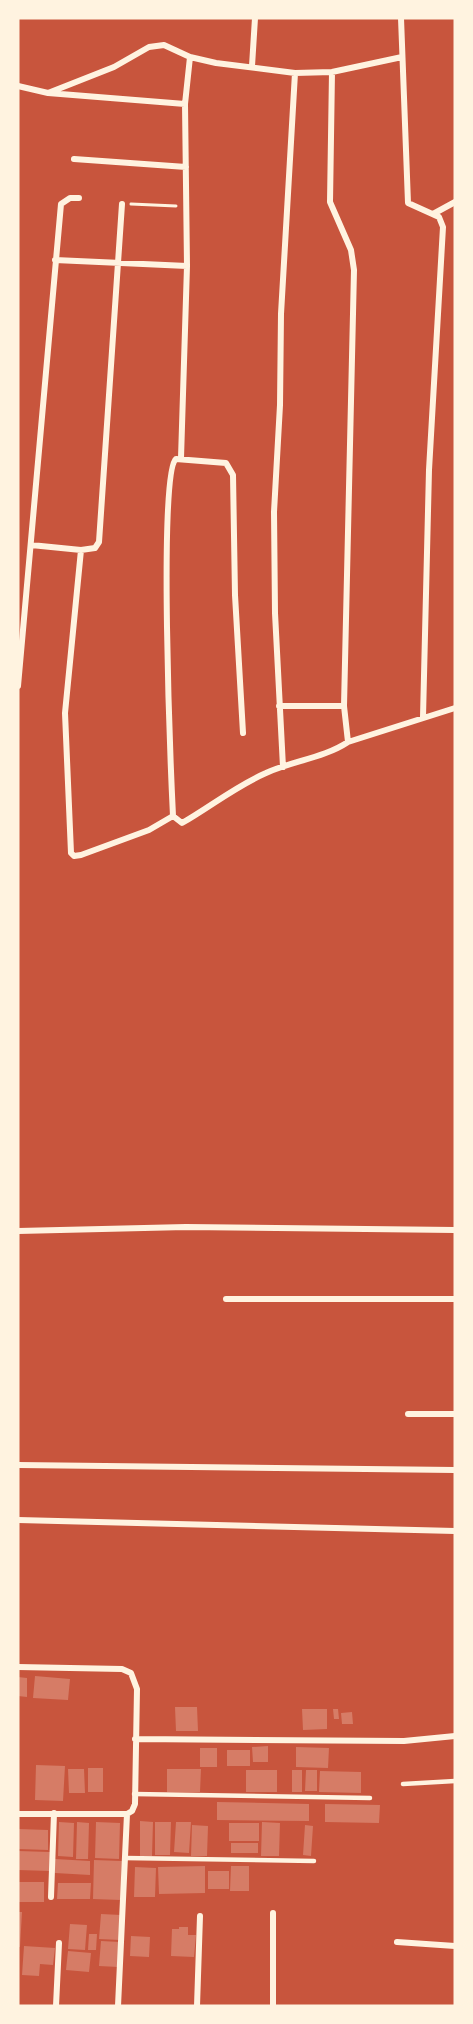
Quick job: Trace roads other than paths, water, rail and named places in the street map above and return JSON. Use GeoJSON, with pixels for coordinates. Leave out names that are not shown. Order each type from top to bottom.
{"type":"FeatureCollection","features":[{"type":"Feature","properties":{"kind":"street"},"geometry":{"type":"LineString","coordinates":[[252,66],[255,18]]}},
{"type":"Feature","properties":{"kind":"street"},"geometry":{"type":"LineString","coordinates":[[401,18],[408,203],[439,217],[443,227],[429,470],[423,717]]}},
{"type":"Feature","properties":{"kind":"street"},"geometry":{"type":"LineString","coordinates":[[48,93],[114,67],[149,47],[164,45],[190,57],[216,63],[295,73],[332,72],[402,57]]}},
{"type":"Feature","properties":{"kind":"street"},"geometry":{"type":"LineString","coordinates":[[181,458],[187,266],[185,104],[190,57]]}},
{"type":"Feature","properties":{"kind":"street"},"geometry":{"type":"LineString","coordinates":[[332,72],[330,202],[351,250],[354,270],[344,706],[348,742]]}},
{"type":"Feature","properties":{"kind":"street"},"geometry":{"type":"LineString","coordinates":[[283,766],[279,706],[274,512],[280,405],[281,314],[295,73]]}},
{"type":"Feature","properties":{"kind":"street"},"geometry":{"type":"LineString","coordinates":[[18,86],[48,93],[185,104]]}},
{"type":"Feature","properties":{"kind":"street"},"geometry":{"type":"LineString","coordinates":[[74,159],[186,167]]}},
{"type":"Feature","properties":{"kind":"street"},"geometry":{"type":"LineString","coordinates":[[18,686],[61,204],[70,198],[79,198]]}},
{"type":"Feature","properties":{"kind":"street"},"geometry":{"type":"LineString","coordinates":[[433,214],[455,202]]}},
{"type":"Feature","properties":{"kind":"street"},"geometry":{"type":"LineString","coordinates":[[31,545],[81,550],[95,548],[99,542],[122,204]]}},
{"type":"Feature","properties":{"kind":"street"},"geometry":{"type":"LineString","coordinates":[[56,260],[187,266]]}},
{"type":"Feature","properties":{"kind":"street"},"geometry":{"type":"LineString","coordinates":[[172,816],[167,642],[167,518],[170,466],[172,462],[181,458],[226,463],[233,475],[235,595],[243,733]]}},
{"type":"Feature","properties":{"kind":"street"},"geometry":{"type":"LineString","coordinates":[[81,550],[65,713],[71,853],[74,856],[81,855],[149,830],[172,816]]}},
{"type":"Feature","properties":{"kind":"street"},"geometry":{"type":"LineString","coordinates":[[279,706],[344,706]]}},
{"type":"Feature","properties":{"kind":"street"},"geometry":{"type":"LineString","coordinates":[[172,816],[182,823],[248,782],[283,766],[337,749],[348,742],[455,708]]}},
{"type":"Feature","properties":{"kind":"street"},"geometry":{"type":"LineString","coordinates":[[18,1231],[186,1227],[455,1230]]}},
{"type":"Feature","properties":{"kind":"street"},"geometry":{"type":"LineString","coordinates":[[226,1299],[455,1299]]}},
{"type":"Feature","properties":{"kind":"street"},"geometry":{"type":"LineString","coordinates":[[408,1414],[455,1413]]}},
{"type":"Feature","properties":{"kind":"street"},"geometry":{"type":"LineString","coordinates":[[18,1465],[455,1470]]}},
{"type":"Feature","properties":{"kind":"street"},"geometry":{"type":"LineString","coordinates":[[18,1520],[455,1531]]}},
{"type":"Feature","properties":{"kind":"street"},"geometry":{"type":"LineString","coordinates":[[18,1666],[128,1671],[136,1684],[132,1811],[127,1814],[18,1814]]}},
{"type":"Feature","properties":{"kind":"street"},"geometry":{"type":"LineString","coordinates":[[135,1739],[404,1741],[455,1736]]}},
{"type":"Feature","properties":{"kind":"street"},"geometry":{"type":"LineString","coordinates":[[51,1898],[54,1814]]}},
{"type":"Feature","properties":{"kind":"street"},"geometry":{"type":"LineString","coordinates":[[118,2006],[127,1814]]}},
{"type":"Feature","properties":{"kind":"street"},"geometry":{"type":"LineString","coordinates":[[273,1913],[273,2006]]}},
{"type":"Feature","properties":{"kind":"street"},"geometry":{"type":"LineString","coordinates":[[197,2006],[200,1916]]}},
{"type":"Feature","properties":{"kind":"street"},"geometry":{"type":"LineString","coordinates":[[397,1942],[455,1946]]}},
{"type":"Feature","properties":{"kind":"street"},"geometry":{"type":"LineString","coordinates":[[56,2006],[59,1943]]}},
{"type":"Feature","properties":{"kind":"lane"},"geometry":{"type":"LineString","coordinates":[[403,1784],[455,1781]]}},
{"type":"Feature","properties":{"kind":"lane"},"geometry":{"type":"LineString","coordinates":[[134,1794],[370,1798]]}},
{"type":"Feature","properties":{"kind":"lane"},"geometry":{"type":"LineString","coordinates":[[125,1858],[314,1861]]}}]}
